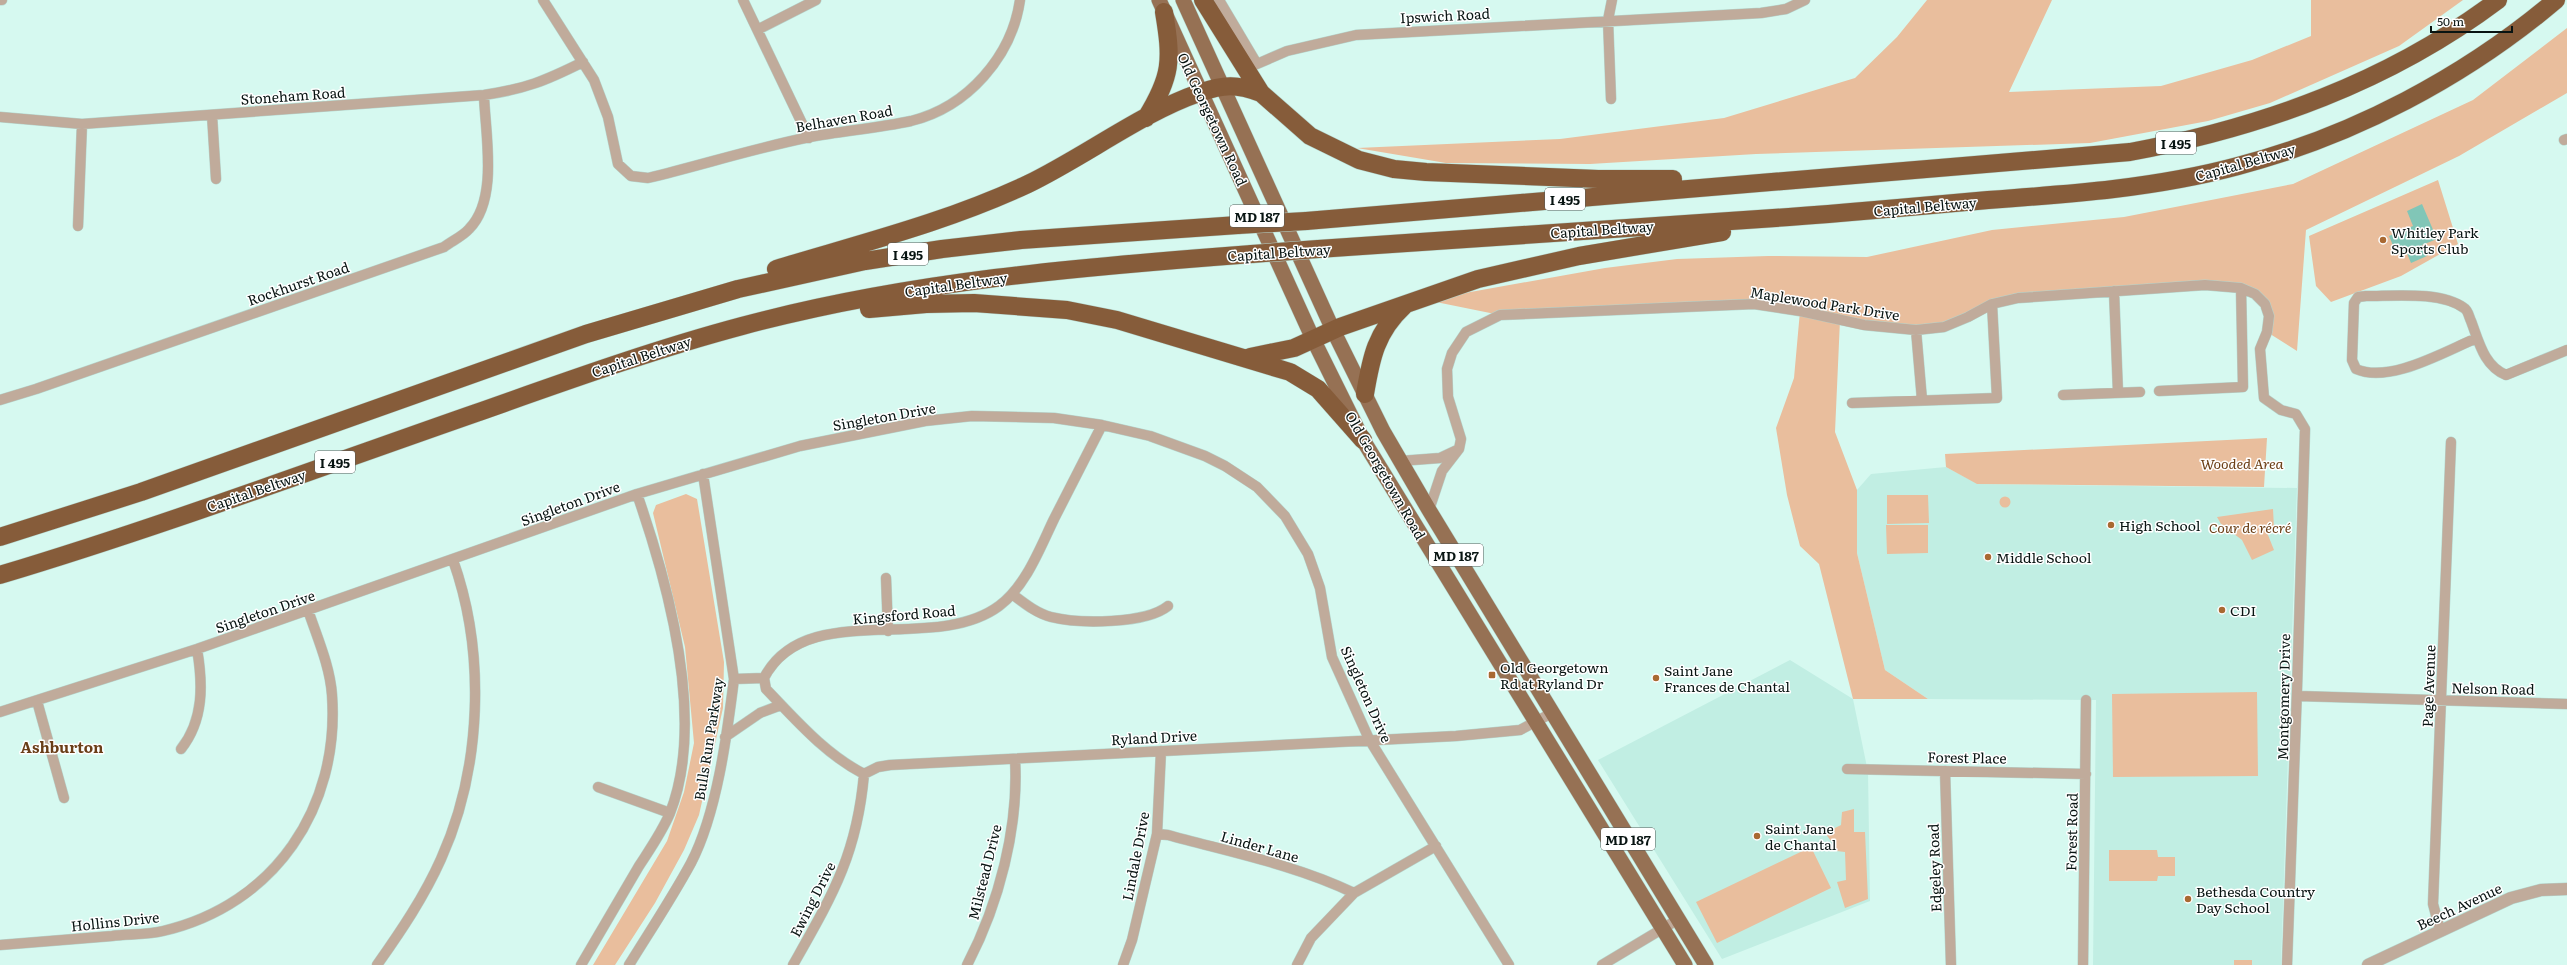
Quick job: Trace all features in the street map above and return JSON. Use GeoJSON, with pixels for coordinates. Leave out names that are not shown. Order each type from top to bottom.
{"type":"FeatureCollection","features":[{"type":"Feature","properties":{"kind":"highway"},"geometry":{"type":"LineString","coordinates":[[1203,0],[1261,93],[1290,120],[1332,149],[1359,160],[1394,169],[1426,172],[1598,179],[1823,178]]}},
{"type":"Feature","properties":{"kind":"highway","name":"Capital Beltway"},"geometry":{"type":"LineString","coordinates":[[0,537],[141,492],[586,334],[738,289],[865,261],[942,249],[1021,240],[1306,220],[2130,152],[2229,131],[2323,99],[2363,81],[2447,36],[2498,0]]}},
{"type":"Feature","properties":{"kind":"highway","name":"Capital Beltway"},"geometry":{"type":"LineString","coordinates":[[0,575],[151,527],[599,370],[744,325],[856,300],[948,284],[1095,266],[1827,214],[2080,193],[2137,186],[2238,166],[2332,134],[2419,93],[2505,40],[2556,0]]}},
{"type":"Feature","properties":{"kind":"highway"},"geometry":{"type":"LineString","coordinates":[[1146,118],[1163,89],[1169,64],[1170,48],[1161,6]]}},
{"type":"Feature","properties":{"kind":"highway"},"geometry":{"type":"LineString","coordinates":[[586,334],[734,281],[941,221],[1029,184],[1146,118],[1200,92],[1221,86],[1242,86],[1261,93]]}},
{"type":"Feature","properties":{"kind":"highway"},"geometry":{"type":"LineString","coordinates":[[1246,358],[1275,354],[1333,330],[1408,302],[1478,279],[1580,256],[1827,214]]}},
{"type":"Feature","properties":{"kind":"highway"},"geometry":{"type":"LineString","coordinates":[[1365,394],[1375,347],[1390,319],[1408,302]]}},
{"type":"Feature","properties":{"kind":"highway"},"geometry":{"type":"LineString","coordinates":[[744,325],[889,306],[974,303],[1067,310],[1117,320],[1290,372],[1314,386],[1363,440]]}},
{"type":"Feature","properties":{"kind":"main road","name":"Old Georgetown Road"},"geometry":{"type":"LineString","coordinates":[[1182,0],[1333,330],[1400,461],[1677,920],[1706,965]]}},
{"type":"Feature","properties":{"kind":"main road","name":"Old Georgetown Road"},"geometry":{"type":"LineString","coordinates":[[1161,6],[1313,339],[1363,440],[1685,965]]}},
{"type":"Feature","properties":{"kind":"street"},"geometry":{"type":"LineString","coordinates":[[543,0],[583,62]]}},
{"type":"Feature","properties":{"kind":"street"},"geometry":{"type":"LineString","coordinates":[[743,0],[759,29],[809,138]]}},
{"type":"Feature","properties":{"kind":"street"},"geometry":{"type":"LineString","coordinates":[[759,29],[816,0]]}},
{"type":"Feature","properties":{"kind":"street","name":"Belhaven Road"},"geometry":{"type":"LineString","coordinates":[[583,62],[594,80],[608,117],[618,164],[631,176],[648,178],[809,138],[912,120],[944,108],[967,92],[991,69],[1002,55],[1018,17],[1020,0]]}},
{"type":"Feature","properties":{"kind":"street","name":"Ipswich Road"},"geometry":{"type":"LineString","coordinates":[[1219,0],[1257,64],[1287,51],[1356,35],[1608,20],[1760,13],[1786,8],[1806,0]]}},
{"type":"Feature","properties":{"kind":"street"},"geometry":{"type":"LineString","coordinates":[[1611,99],[1608,20],[1612,0]]}},
{"type":"Feature","properties":{"kind":"street","name":"Stoneham Road"},"geometry":{"type":"LineString","coordinates":[[0,117],[82,124],[484,95],[514,90],[541,83],[583,62]]}},
{"type":"Feature","properties":{"kind":"street","name":"Rockhurst Road"},"geometry":{"type":"LineString","coordinates":[[0,400],[36,389],[444,247],[470,229],[484,206],[488,190],[484,95]]}},
{"type":"Feature","properties":{"kind":"street"},"geometry":{"type":"LineString","coordinates":[[212,115],[216,179]]}},
{"type":"Feature","properties":{"kind":"street"},"geometry":{"type":"LineString","coordinates":[[78,226],[82,124]]}},
{"type":"Feature","properties":{"kind":"street","name":"Maplewood Park Drive"},"geometry":{"type":"LineString","coordinates":[[1458,449],[1461,439],[1447,385],[1447,369],[1452,353],[1466,332],[1500,315],[1754,304],[1800,311],[1864,325],[1916,330],[1944,326],[1968,317],[1992,304],[2018,298],[2114,290],[2205,285],[2241,288],[2255,294],[2265,304],[2269,316],[2260,349],[2264,398],[2281,410],[2296,414],[2305,429]]}},
{"type":"Feature","properties":{"kind":"street"},"geometry":{"type":"LineString","coordinates":[[2160,391],[2243,387],[2241,288]]}},
{"type":"Feature","properties":{"kind":"street"},"geometry":{"type":"LineString","coordinates":[[2114,290],[2118,393]]}},
{"type":"Feature","properties":{"kind":"street"},"geometry":{"type":"LineString","coordinates":[[2477,338],[2402,369],[2380,373],[2364,372],[2356,368],[2352,360],[2354,303],[2362,296],[2439,297],[2466,309],[2488,362],[2496,371],[2506,375],[2567,350]]}},
{"type":"Feature","properties":{"kind":"street"},"geometry":{"type":"LineString","coordinates":[[1852,403],[1997,398],[1992,304]]}},
{"type":"Feature","properties":{"kind":"street"},"geometry":{"type":"LineString","coordinates":[[1916,330],[1922,400]]}},
{"type":"Feature","properties":{"kind":"street"},"geometry":{"type":"LineString","coordinates":[[2063,395],[2140,392]]}},
{"type":"Feature","properties":{"kind":"street","name":"Singleton Drive"},"geometry":{"type":"LineString","coordinates":[[0,712],[197,649],[454,560],[637,494],[800,446],[925,421],[972,416],[1054,418],[1102,425],[1150,436],[1205,456],[1257,487],[1285,516],[1308,554],[1320,588],[1332,657],[1369,739],[1509,965]]}},
{"type":"Feature","properties":{"kind":"street","name":"Kingsford Road"},"geometry":{"type":"LineString","coordinates":[[764,678],[776,658],[807,639],[834,634],[958,625],[985,615],[1012,594],[1029,569],[1102,425]]}},
{"type":"Feature","properties":{"kind":"street","name":"Montgomery Drive"},"geometry":{"type":"LineString","coordinates":[[2287,965],[2298,696],[2299,603],[2305,429]]}},
{"type":"Feature","properties":{"kind":"street","name":"Page Avenue"},"geometry":{"type":"LineString","coordinates":[[2440,930],[2433,904],[2451,442]]}},
{"type":"Feature","properties":{"kind":"street"},"geometry":{"type":"LineString","coordinates":[[1400,461],[1440,458],[1458,449]]}},
{"type":"Feature","properties":{"kind":"street"},"geometry":{"type":"LineString","coordinates":[[1429,510],[1442,471],[1458,449]]}},
{"type":"Feature","properties":{"kind":"street","name":"Bulls Run Parkway"},"geometry":{"type":"LineString","coordinates":[[629,965],[691,862],[711,809],[725,737],[734,679],[703,474]]}},
{"type":"Feature","properties":{"kind":"street","name":"Bulls Run Parkway"},"geometry":{"type":"LineString","coordinates":[[581,965],[670,813],[679,783],[684,753],[681,678],[672,611],[657,554],[637,494]]}},
{"type":"Feature","properties":{"kind":"street"},"geometry":{"type":"LineString","coordinates":[[377,965],[408,921],[442,858],[461,801],[471,751],[475,686],[473,641],[461,581],[454,560]]}},
{"type":"Feature","properties":{"kind":"street"},"geometry":{"type":"LineString","coordinates":[[886,578],[888,631]]}},
{"type":"Feature","properties":{"kind":"street"},"geometry":{"type":"LineString","coordinates":[[1012,594],[1034,610],[1051,617],[1071,620],[1106,620],[1147,616],[1160,613],[1168,606]]}},
{"type":"Feature","properties":{"kind":"street","name":"Hollins Drive"},"geometry":{"type":"LineString","coordinates":[[0,945],[163,931],[213,913],[251,890],[276,866],[304,830],[321,793],[333,736],[332,693],[322,652],[308,610]]}},
{"type":"Feature","properties":{"kind":"street"},"geometry":{"type":"LineString","coordinates":[[181,749],[190,738],[200,712],[200,668],[197,649]]}},
{"type":"Feature","properties":{"kind":"street"},"geometry":{"type":"LineString","coordinates":[[734,679],[764,678],[766,689],[827,750],[864,774]]}},
{"type":"Feature","properties":{"kind":"street","name":"Nelson Road"},"geometry":{"type":"LineString","coordinates":[[2298,696],[2567,704]]}},
{"type":"Feature","properties":{"kind":"street","name":"Forest Road"},"geometry":{"type":"LineString","coordinates":[[2083,965],[2086,700]]}},
{"type":"Feature","properties":{"kind":"street"},"geometry":{"type":"LineString","coordinates":[[37,701],[64,798]]}},
{"type":"Feature","properties":{"kind":"street"},"geometry":{"type":"LineString","coordinates":[[725,737],[760,713],[781,705]]}},
{"type":"Feature","properties":{"kind":"street","name":"Ryland Drive"},"geometry":{"type":"LineString","coordinates":[[864,774],[878,767],[890,765],[1369,739],[1456,736],[1520,730],[1552,713]]}},
{"type":"Feature","properties":{"kind":"street","name":"Lindale Drive"},"geometry":{"type":"LineString","coordinates":[[1123,965],[1132,940],[1156,834],[1161,751]]}},
{"type":"Feature","properties":{"kind":"street","name":"Milstead Drive"},"geometry":{"type":"LineString","coordinates":[[968,965],[979,943],[986,923],[1009,841],[1017,780],[1015,758]]}},
{"type":"Feature","properties":{"kind":"street","name":"Forest Place"},"geometry":{"type":"LineString","coordinates":[[1848,769],[2086,774]]}},
{"type":"Feature","properties":{"kind":"street","name":"Edgeley Road"},"geometry":{"type":"LineString","coordinates":[[1945,771],[1951,965]]}},
{"type":"Feature","properties":{"kind":"street","name":"Ewing Drive"},"geometry":{"type":"LineString","coordinates":[[793,965],[834,893],[843,871],[854,837],[864,774]]}},
{"type":"Feature","properties":{"kind":"street"},"geometry":{"type":"LineString","coordinates":[[598,787],[670,813]]}},
{"type":"Feature","properties":{"kind":"street","name":"Linder Lane"},"geometry":{"type":"LineString","coordinates":[[1156,834],[1168,835],[1294,870],[1332,883],[1354,893]]}},
{"type":"Feature","properties":{"kind":"street"},"geometry":{"type":"LineString","coordinates":[[1297,965],[1312,938],[1354,893],[1436,846]]}},
{"type":"Feature","properties":{"kind":"street","name":"Beech Avenue"},"geometry":{"type":"LineString","coordinates":[[2368,965],[2491,906],[2529,892],[2567,889]]}},
{"type":"Feature","properties":{"kind":"street"},"geometry":{"type":"LineString","coordinates":[[1602,965],[1677,920]]}},
{"type":"Feature","properties":{"kind":"shaded area"},"geometry":{"type":"Polygon","coordinates":[[[2422,204],[2437,239],[2422,245],[2427,256],[2411,263],[2406,251],[2397,255],[2389,236],[2413,226],[2407,211],[2422,204]]]}},
{"type":"Feature","properties":{"kind":"shaded area"},"geometry":{"type":"Polygon","coordinates":[[[1946,467],[1978,484],[2297,488],[2281,965],[2093,965],[2096,700],[1928,699],[1885,670],[1857,553],[1857,490],[1871,474],[1946,467]]]}},
{"type":"Feature","properties":{"kind":"shaded area","name":"Saint Jane de Chantal"},"geometry":{"type":"Polygon","coordinates":[[[1790,660],[1853,699],[1868,772],[1870,901],[1722,959],[1598,760],[1790,660]]]}},
{"type":"Feature","properties":{"kind":"green space"},"geometry":{"type":"Polygon","coordinates":[[[1927,0],[2052,0],[2009,92],[2161,86],[2252,60],[2311,36],[2311,0],[2463,0],[2399,46],[2270,103],[2208,121],[2090,143],[1756,154],[1590,164],[1446,163],[1357,148],[1560,139],[1724,118],[1855,78],[1897,37],[1927,0]]]}},
{"type":"Feature","properties":{"kind":"green space"},"geometry":{"type":"Polygon","coordinates":[[[2567,28],[2567,93],[2459,156],[2306,230],[2297,351],[2267,332],[2265,304],[2241,288],[2018,298],[1968,317],[1916,330],[1840,320],[1835,432],[1857,490],[1857,553],[1885,670],[1928,699],[1853,699],[1819,564],[1800,546],[1787,495],[1776,428],[1794,378],[1800,311],[1754,304],[1500,315],[1426,300],[1605,268],[1677,259],[1768,256],[1867,257],[1992,230],[2124,217],[2293,184],[2473,100],[2567,28]]]}},
{"type":"Feature","properties":{"kind":"green space","name":"Whitley Park Sports Club"},"geometry":{"type":"Polygon","coordinates":[[[2438,180],[2458,244],[2401,276],[2331,302],[2316,286],[2309,236],[2438,180]]]}},
{"type":"Feature","properties":{"kind":"green space","name":"Wooded Area"},"geometry":{"type":"Polygon","coordinates":[[[2267,438],[2264,487],[1977,484],[1946,467],[1945,454],[2267,438]]]}},
{"type":"Feature","properties":{"kind":"green space"},"geometry":{"type":"Polygon","coordinates":[[[686,494],[697,499],[724,662],[723,708],[699,815],[684,850],[655,903],[615,965],[593,965],[667,841],[684,792],[694,743],[685,647],[653,513],[656,505],[686,494]]]}},
{"type":"Feature","properties":{"kind":"green space"},"geometry":{"type":"Polygon","coordinates":[[[1887,495],[1928,495],[1929,523],[1887,524],[1887,495]]]}},
{"type":"Feature","properties":{"kind":"green space"},"geometry":{"type":"Polygon","coordinates":[[[2005,496],[2009,498],[2011,502],[2009,506],[2005,508],[2001,506],[1999,502],[2001,498],[2005,496]]]}},
{"type":"Feature","properties":{"kind":"green space","name":"Cour de récré"},"geometry":{"type":"Polygon","coordinates":[[[2273,509],[2274,528],[2266,530],[2274,550],[2252,560],[2242,540],[2221,524],[2217,517],[2273,509]]]}},
{"type":"Feature","properties":{"kind":"green space"},"geometry":{"type":"Polygon","coordinates":[[[1886,525],[1928,525],[1928,553],[1887,554],[1886,525]]]}},
{"type":"Feature","properties":{"kind":"green space"},"geometry":{"type":"Polygon","coordinates":[[[2257,692],[2258,776],[2113,777],[2112,694],[2257,692]]]}},
{"type":"Feature","properties":{"kind":"green space"},"geometry":{"type":"Polygon","coordinates":[[[1854,809],[1854,832],[1865,832],[1868,899],[1845,908],[1837,882],[1846,880],[1845,852],[1828,850],[1834,845],[1825,833],[1841,825],[1842,812],[1854,809]]]}},
{"type":"Feature","properties":{"kind":"green space"},"geometry":{"type":"Polygon","coordinates":[[[1811,847],[1831,888],[1717,943],[1696,902],[1811,847]]]}},
{"type":"Feature","properties":{"kind":"green space"},"geometry":{"type":"Polygon","coordinates":[[[2109,850],[2157,850],[2158,857],[2175,857],[2175,876],[2158,876],[2157,881],[2109,881],[2109,850]]]}},
{"type":"Feature","properties":{"kind":"green space"},"geometry":{"type":"Polygon","coordinates":[[[2234,960],[2252,960],[2252,965],[2234,965],[2234,960]]]}},
{"type":"Feature","properties":{"kind":"place","name":"Whitley Park Sports Club"},"geometry":{"type":"Point","coordinates":[2383,240]}},
{"type":"Feature","properties":{"kind":"place","name":"High School"},"geometry":{"type":"Point","coordinates":[2111,525]}},
{"type":"Feature","properties":{"kind":"place","name":"Middle School"},"geometry":{"type":"Point","coordinates":[1988,557]}},
{"type":"Feature","properties":{"kind":"place","name":"CDI"},"geometry":{"type":"Point","coordinates":[2222,610]}},
{"type":"Feature","properties":{"kind":"place","name":"Old Georgetown Rd at Ryland Dr"},"geometry":{"type":"Point","coordinates":[1492,675]}},
{"type":"Feature","properties":{"kind":"place","name":"Saint Jane Frances de Chantal"},"geometry":{"type":"Point","coordinates":[1656,678]}},
{"type":"Feature","properties":{"kind":"place","name":"Saint Jane de Chantal"},"geometry":{"type":"Point","coordinates":[1757,836]}},
{"type":"Feature","properties":{"kind":"place","name":"Bethesda Country Day School"},"geometry":{"type":"Point","coordinates":[2188,899]}},
{"type":"Feature","properties":{"kind":"district","name":"Ashburton"},"geometry":{"type":"Point","coordinates":[62,746]}}]}
